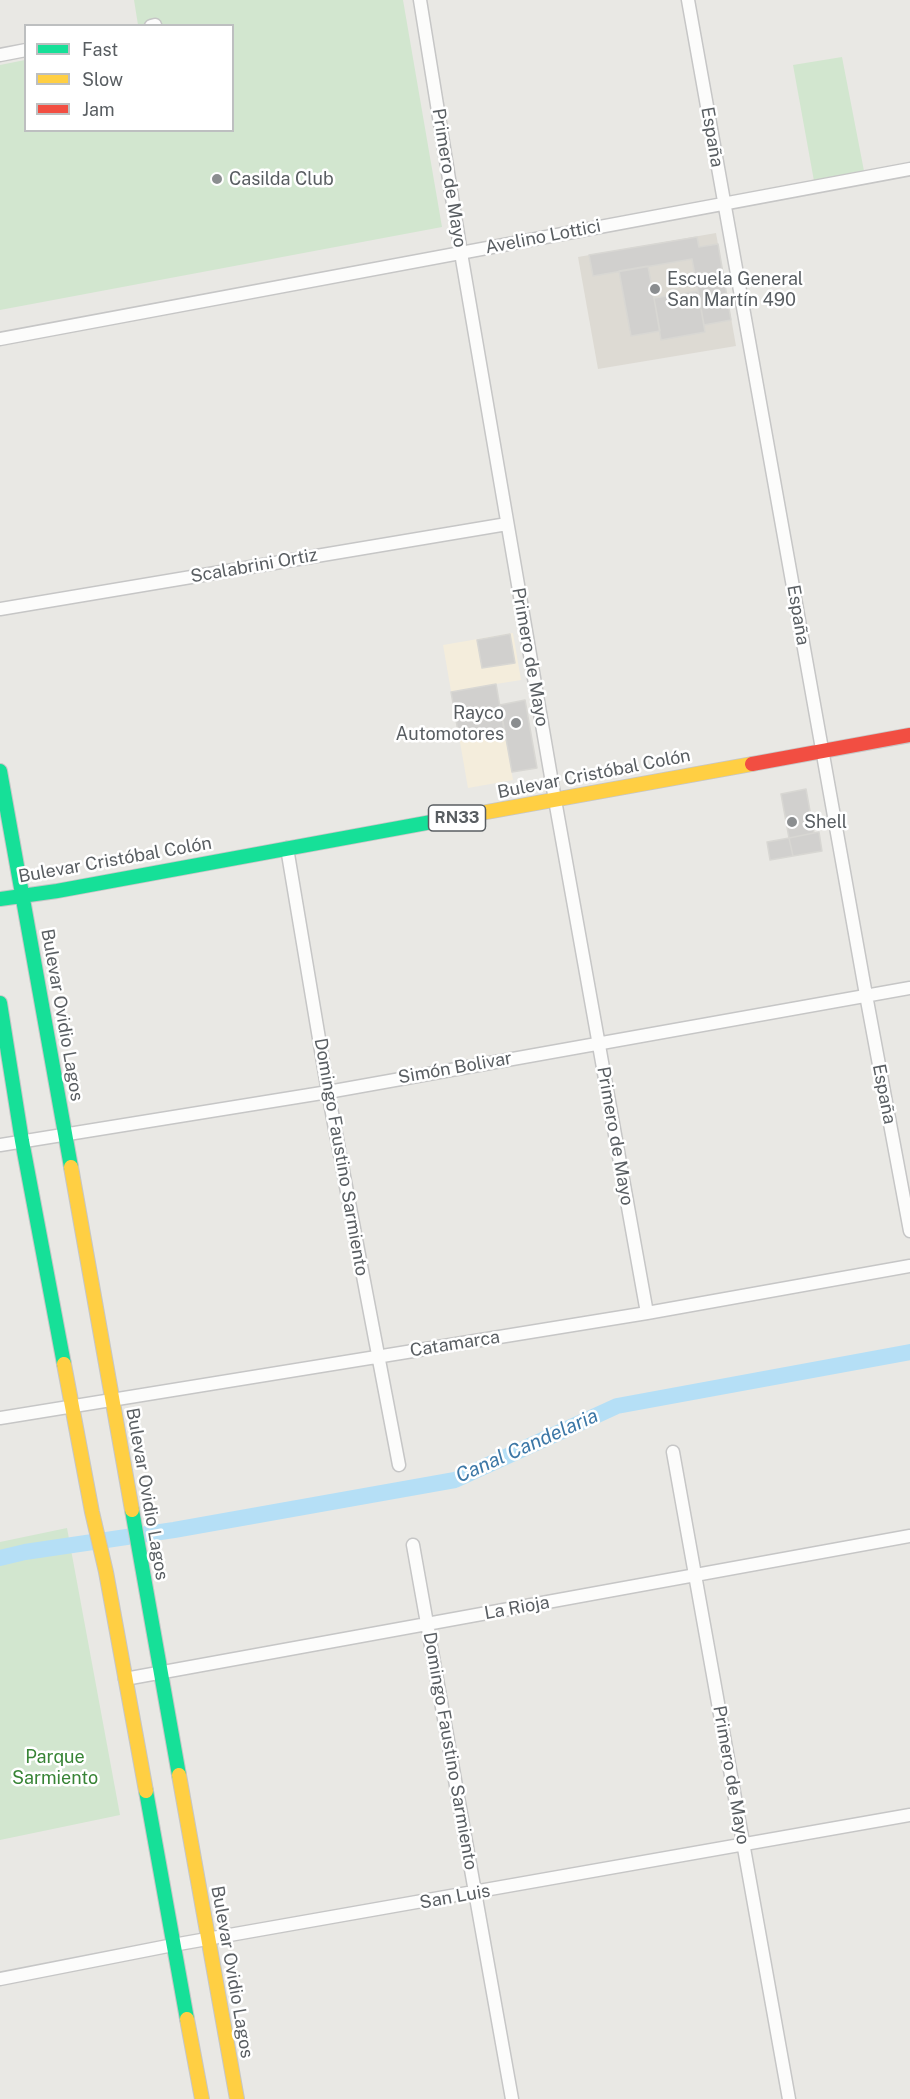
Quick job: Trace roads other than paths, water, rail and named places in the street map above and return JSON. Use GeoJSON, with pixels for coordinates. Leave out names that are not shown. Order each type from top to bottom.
{"type":"FeatureCollection","features":[{"type":"Feature","properties":{"kind":"main road","name":"Bulevar Cristóbal Colón"},"geometry":{"type":"LineString","coordinates":[[0,899],[57,891],[910,735]]}},
{"type":"Feature","properties":{"kind":"main road","name":"Bulevar Ovidio Lagos"},"geometry":{"type":"LineString","coordinates":[[0,771],[237,2099]]}},
{"type":"Feature","properties":{"kind":"main road"},"geometry":{"type":"LineString","coordinates":[[0,1002],[22,1141],[92,1512],[106,1572],[201,2099]]}},
{"type":"Feature","properties":{"kind":"street","name":"Primero de Mayo"},"geometry":{"type":"LineString","coordinates":[[420,0],[460,253],[647,1313]]}},
{"type":"Feature","properties":{"kind":"street","name":"España"},"geometry":{"type":"LineString","coordinates":[[688,0],[910,1231]]}},
{"type":"Feature","properties":{"kind":"street"},"geometry":{"type":"LineString","coordinates":[[0,55],[24,50]]}},
{"type":"Feature","properties":{"kind":"street","name":"Avelino Lottici"},"geometry":{"type":"LineString","coordinates":[[0,339],[910,169]]}},
{"type":"Feature","properties":{"kind":"street","name":"Scalabrini Ortiz"},"geometry":{"type":"LineString","coordinates":[[0,609],[507,524]]}},
{"type":"Feature","properties":{"kind":"street","name":"Domingo Faustino Sarmiento"},"geometry":{"type":"LineString","coordinates":[[286,848],[328,1092],[399,1465]]}},
{"type":"Feature","properties":{"kind":"street","name":"Simón Bolivar"},"geometry":{"type":"LineString","coordinates":[[0,1145],[328,1092],[910,987]]}},
{"type":"Feature","properties":{"kind":"street","name":"Catamarca"},"geometry":{"type":"LineString","coordinates":[[0,1418],[647,1313],[910,1266]]}},
{"type":"Feature","properties":{"kind":"street","name":"Primero de Mayo"},"geometry":{"type":"LineString","coordinates":[[673,1452],[789,2099]]}},
{"type":"Feature","properties":{"kind":"street","name":"La Rioja"},"geometry":{"type":"LineString","coordinates":[[125,1679],[910,1536]]}},
{"type":"Feature","properties":{"kind":"street","name":"Domingo Faustino Sarmiento"},"geometry":{"type":"LineString","coordinates":[[412,1545],[512,2099]]}},
{"type":"Feature","properties":{"kind":"street","name":"San Luis"},"geometry":{"type":"LineString","coordinates":[[0,1979],[173,1945],[910,1815]]}},
{"type":"Feature","properties":{"kind":"waterway","name":"Canal Candelaria"},"geometry":{"type":"LineString","coordinates":[[0,1558],[25,1552],[174,1530],[455,1480],[617,1406],[910,1352]]}},
{"type":"Feature","properties":{"kind":"place","name":"Casilda Club"},"geometry":{"type":"Point","coordinates":[217,179]}},
{"type":"Feature","properties":{"kind":"place","name":"Escuela General San Martín 490"},"geometry":{"type":"Point","coordinates":[655,289]}},
{"type":"Feature","properties":{"kind":"place","name":"Rayco Automotores"},"geometry":{"type":"Point","coordinates":[516,723]}},
{"type":"Feature","properties":{"kind":"place","name":"Shell"},"geometry":{"type":"Point","coordinates":[792,822]}},
{"type":"Feature","properties":{"kind":"park label","name":"Parque Sarmiento"},"geometry":{"type":"Point","coordinates":[55,1767]}}]}
